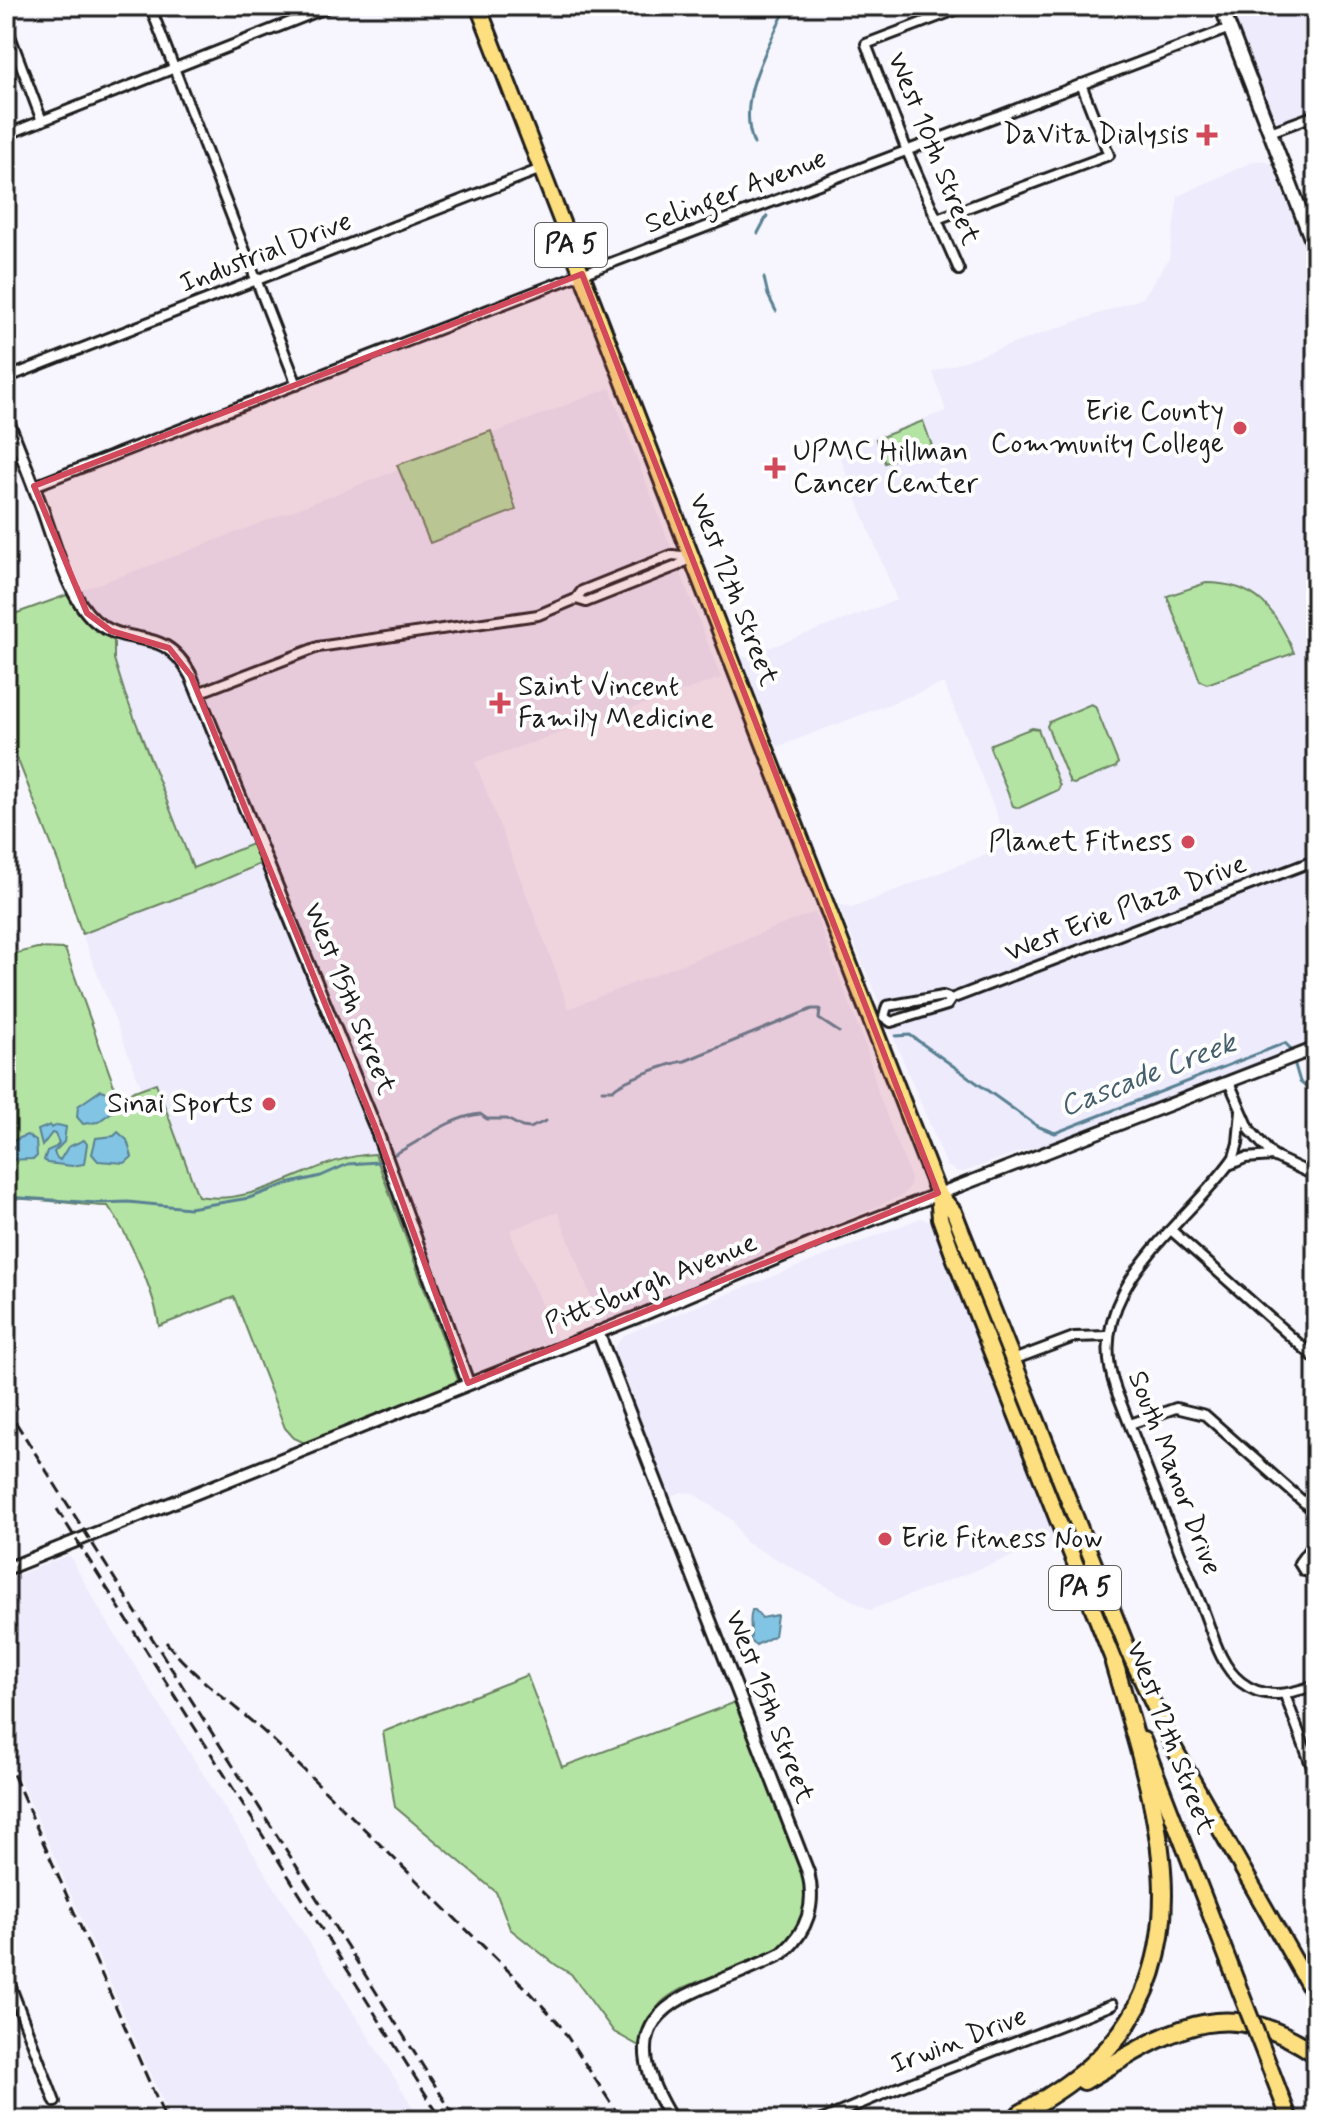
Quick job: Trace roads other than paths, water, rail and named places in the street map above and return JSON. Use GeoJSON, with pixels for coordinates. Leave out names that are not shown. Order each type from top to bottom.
{"type":"FeatureCollection","features":[{"type":"Feature","properties":{"kind":"highway"},"geometry":{"type":"LineString","coordinates":[[1014,2117],[1074,2080],[1118,2036],[1148,1986],[1159,1948],[1163,1888],[1156,1822],[1114,1663]]}},
{"type":"Feature","properties":{"kind":"highway"},"geometry":{"type":"LineString","coordinates":[[1014,2117],[1067,2091],[1154,2039],[1192,2026],[1223,2022],[1252,2024],[1291,2038],[1316,2054]]}},
{"type":"Feature","properties":{"kind":"main road","name":"West 12th Street"},"geometry":{"type":"LineString","coordinates":[[478,6],[692,557],[878,1019],[938,1193],[940,1218],[949,1244],[1290,2120]]}},
{"type":"Feature","properties":{"kind":"main road"},"geometry":{"type":"LineString","coordinates":[[1221,6],[1316,251]]}},
{"type":"Feature","properties":{"kind":"main road","name":"West 12th Street"},"geometry":{"type":"LineString","coordinates":[[938,1193],[954,1212],[1154,1708],[1316,1998]]}},
{"type":"Feature","properties":{"kind":"street"},"geometry":{"type":"LineString","coordinates":[[150,6],[297,385]]}},
{"type":"Feature","properties":{"kind":"street"},"geometry":{"type":"LineString","coordinates":[[301,6],[305,16]]}},
{"type":"Feature","properties":{"kind":"street"},"geometry":{"type":"LineString","coordinates":[[6,135],[331,6]]}},
{"type":"Feature","properties":{"kind":"street","name":"West 10th Street"},"geometry":{"type":"LineString","coordinates":[[959,270],[907,151],[866,44],[966,6]]}},
{"type":"Feature","properties":{"kind":"street"},"geometry":{"type":"LineString","coordinates":[[6,25],[42,121]]}},
{"type":"Feature","properties":{"kind":"street","name":"Selinger Avenue"},"geometry":{"type":"LineString","coordinates":[[34,486],[1230,28]]}},
{"type":"Feature","properties":{"kind":"street"},"geometry":{"type":"LineString","coordinates":[[937,219],[1109,155],[1081,84]]}},
{"type":"Feature","properties":{"kind":"street"},"geometry":{"type":"LineString","coordinates":[[1270,132],[1316,115]]}},
{"type":"Feature","properties":{"kind":"street","name":"Industrial Drive"},"geometry":{"type":"LineString","coordinates":[[6,378],[541,169]]}},
{"type":"Feature","properties":{"kind":"street"},"geometry":{"type":"LineString","coordinates":[[6,417],[34,486]]}},
{"type":"Feature","properties":{"kind":"street","name":"West 15th Street"},"geometry":{"type":"LineString","coordinates":[[34,486],[68,577],[87,613],[111,631],[164,645],[181,661],[198,693],[376,1129],[468,1383]]}},
{"type":"Feature","properties":{"kind":"street"},"geometry":{"type":"LineString","coordinates":[[198,693],[318,647],[538,615],[576,599],[582,591],[671,555],[692,557]]}},
{"type":"Feature","properties":{"kind":"street","name":"West Erie Plaza Drive"},"geometry":{"type":"LineString","coordinates":[[951,999],[943,996],[887,1006],[878,1019],[893,1022],[947,1005],[951,999],[1316,860]]}},
{"type":"Feature","properties":{"kind":"street","name":"Pittsburgh Avenue"},"geometry":{"type":"LineString","coordinates":[[6,1569],[938,1193],[1316,1048]]}},
{"type":"Feature","properties":{"kind":"street"},"geometry":{"type":"LineString","coordinates":[[1229,1082],[1250,1130],[1273,1156],[1316,1176]]}},
{"type":"Feature","properties":{"kind":"street","name":"South Manor Drive"},"geometry":{"type":"LineString","coordinates":[[1241,1111],[1238,1143],[1227,1167],[1125,1285],[1115,1308],[1109,1336],[1113,1381],[1223,1659],[1244,1684],[1266,1693],[1285,1695]]}},
{"type":"Feature","properties":{"kind":"street"},"geometry":{"type":"LineString","coordinates":[[1227,1167],[1240,1159],[1273,1156]]}},
{"type":"Feature","properties":{"kind":"street"},"geometry":{"type":"LineString","coordinates":[[1171,1230],[1316,1359]]}},
{"type":"Feature","properties":{"kind":"street","name":"West 15th Street"},"geometry":{"type":"LineString","coordinates":[[598,1332],[808,1872],[811,1892],[811,1908],[805,1925],[794,1943],[783,1953],[686,1994],[667,2007],[652,2027],[646,2049],[648,2074],[672,2120]]}},
{"type":"Feature","properties":{"kind":"street"},"geometry":{"type":"LineString","coordinates":[[1013,1360],[1074,1337],[1109,1336]]}},
{"type":"Feature","properties":{"kind":"street"},"geometry":{"type":"LineString","coordinates":[[1130,1424],[1176,1408],[1205,1415],[1316,1513]]}},
{"type":"Feature","properties":{"kind":"street"},"geometry":{"type":"LineString","coordinates":[[1316,1540],[1299,1563],[1304,1571],[1312,1571],[1316,1567]]}},
{"type":"Feature","properties":{"kind":"street"},"geometry":{"type":"LineString","coordinates":[[1316,1685],[1285,1695],[1316,1778]]}},
{"type":"Feature","properties":{"kind":"street"},"geometry":{"type":"LineString","coordinates":[[6,1974],[55,2102]]}},
{"type":"Feature","properties":{"kind":"street","name":"Irwin Drive"},"geometry":{"type":"LineString","coordinates":[[822,2120],[1112,2005]]}},
{"type":"Feature","properties":{"kind":"water"},"geometry":{"type":"Polygon","coordinates":[[[101,1090],[112,1098],[113,1111],[98,1122],[83,1124],[77,1117],[78,1106],[101,1090]]]}},
{"type":"Feature","properties":{"kind":"water"},"geometry":{"type":"Polygon","coordinates":[[[50,1125],[51,1128],[58,1125],[66,1127],[64,1142],[54,1152],[56,1157],[60,1160],[68,1147],[84,1140],[87,1144],[84,1164],[72,1166],[44,1160],[47,1151],[59,1143],[52,1133],[42,1146],[38,1130],[50,1125]]]}},
{"type":"Feature","properties":{"kind":"water"},"geometry":{"type":"Polygon","coordinates":[[[118,1132],[127,1140],[132,1157],[125,1163],[98,1161],[92,1154],[96,1138],[114,1136],[118,1132]]]}},
{"type":"Feature","properties":{"kind":"water"},"geometry":{"type":"Polygon","coordinates":[[[27,1135],[36,1141],[37,1156],[34,1159],[6,1160],[6,1144],[27,1135]]]}},
{"type":"Feature","properties":{"kind":"water"},"geometry":{"type":"Polygon","coordinates":[[[752,1610],[762,1618],[777,1615],[774,1636],[756,1645],[750,1641],[752,1610]]]}},
{"type":"Feature","properties":{"kind":"waterway"},"geometry":{"type":"LineString","coordinates":[[754,144],[749,127],[751,91],[787,6]]}},
{"type":"Feature","properties":{"kind":"waterway"},"geometry":{"type":"LineString","coordinates":[[758,233],[767,216]]}},
{"type":"Feature","properties":{"kind":"waterway"},"geometry":{"type":"LineString","coordinates":[[764,278],[776,311]]}},
{"type":"Feature","properties":{"kind":"waterway","name":"Cascade Creek"},"geometry":{"type":"LineString","coordinates":[[602,1090],[613,1090],[646,1073],[685,1061],[812,1009],[820,1009],[819,1019],[839,1032]]}},
{"type":"Feature","properties":{"kind":"waterway","name":"Cascade Creek"},"geometry":{"type":"LineString","coordinates":[[896,1036],[910,1035],[1037,1126],[1055,1133],[1285,1043],[1290,1048],[1300,1082],[1316,1095]]}},
{"type":"Feature","properties":{"kind":"waterway","name":"Cascade Creek"},"geometry":{"type":"LineString","coordinates":[[393,1155],[468,1116],[480,1114],[487,1119],[507,1119],[530,1128],[546,1121]]}},
{"type":"Feature","properties":{"kind":"waterway","name":"Cascade Creek"},"geometry":{"type":"LineString","coordinates":[[6,1197],[189,1208],[249,1198],[321,1176],[348,1164],[378,1162]]}},
{"type":"Feature","properties":{"kind":"railway"},"geometry":{"type":"LineString","coordinates":[[6,1407],[457,2120]]}},
{"type":"Feature","properties":{"kind":"railway"},"geometry":{"type":"LineString","coordinates":[[57,1509],[442,2120]]}},
{"type":"Feature","properties":{"kind":"railway"},"geometry":{"type":"LineString","coordinates":[[166,1642],[205,1682],[275,1742],[529,1991],[559,2024],[622,2120]]}},
{"type":"Feature","properties":{"kind":"railway"},"geometry":{"type":"LineString","coordinates":[[6,1758],[166,2120]]}},
{"type":"Feature","properties":{"kind":"place","name":"DaVita Dialysis"},"geometry":{"type":"Point","coordinates":[1207,135]}},
{"type":"Feature","properties":{"kind":"place","name":"Erie County Community College"},"geometry":{"type":"Point","coordinates":[1240,428]}},
{"type":"Feature","properties":{"kind":"place","name":"UPMC Hillman Cancer Center"},"geometry":{"type":"Point","coordinates":[775,468]}},
{"type":"Feature","properties":{"kind":"place","name":"Saint Vincent Family Medicine"},"geometry":{"type":"Point","coordinates":[500,703]}},
{"type":"Feature","properties":{"kind":"place","name":"Planet Fitness"},"geometry":{"type":"Point","coordinates":[1188,842]}},
{"type":"Feature","properties":{"kind":"place","name":"Sinai Sports"},"geometry":{"type":"Point","coordinates":[269,1104]}},
{"type":"Feature","properties":{"kind":"place","name":"Erie Fitness Now"},"geometry":{"type":"Point","coordinates":[885,1539]}}]}
